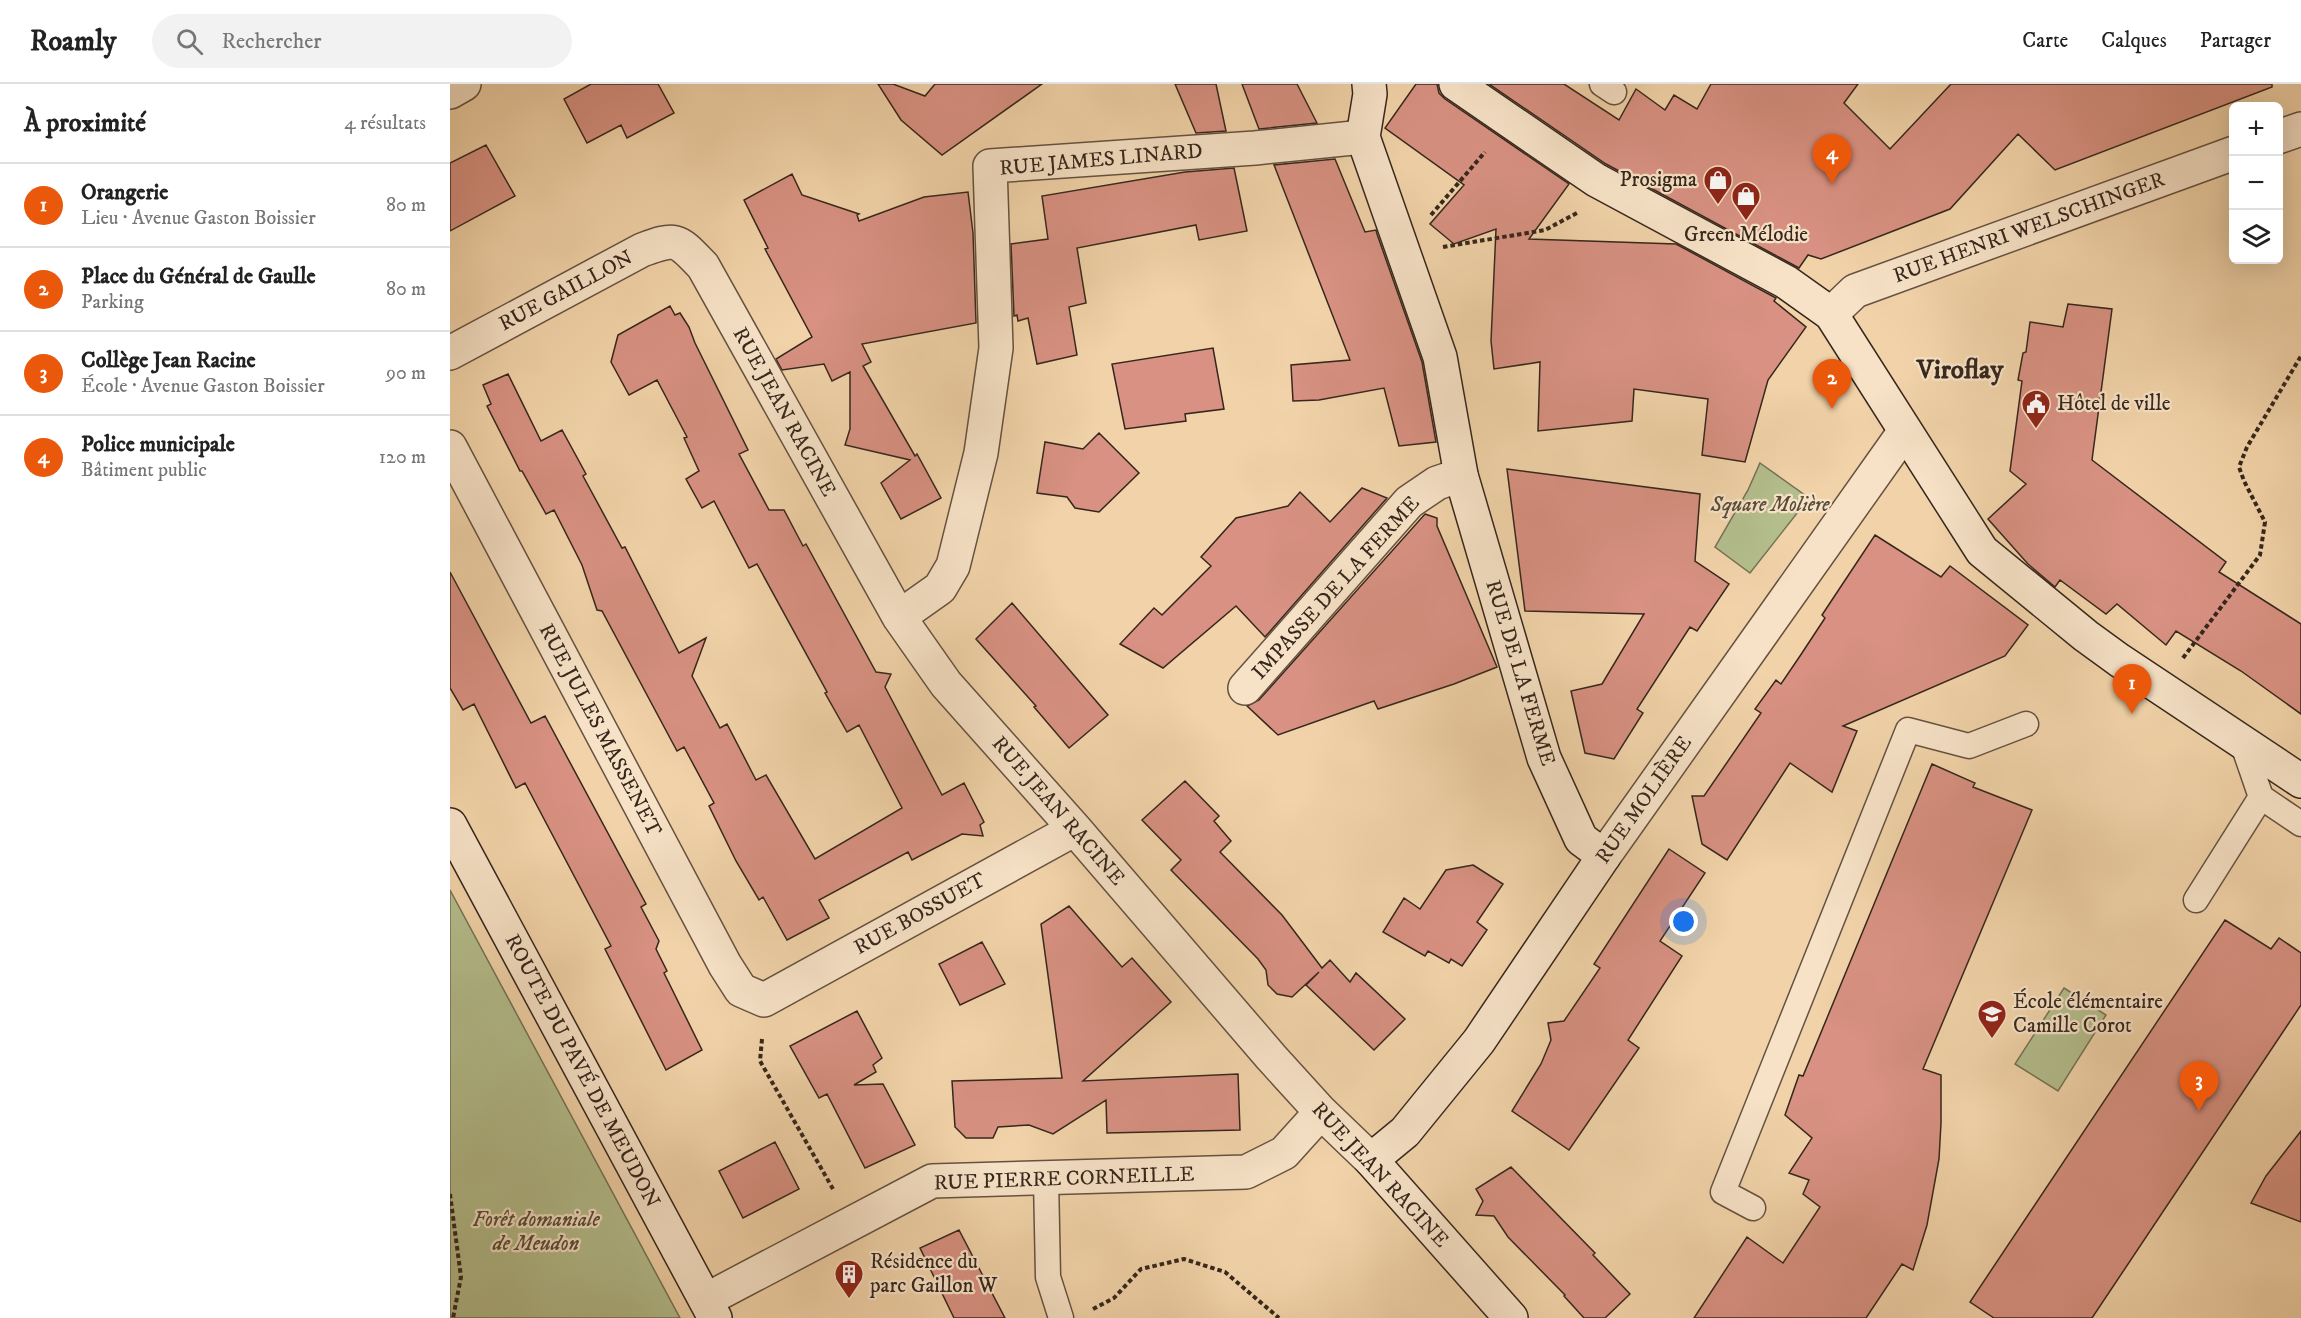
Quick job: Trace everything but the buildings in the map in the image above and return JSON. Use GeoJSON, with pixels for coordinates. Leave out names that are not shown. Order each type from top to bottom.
{"type":"FeatureCollection","features":[{"type":"Feature","properties":{"kind":"street"},"geometry":{"type":"LineString","coordinates":[[450,92],[464,84]]}},
{"type":"Feature","properties":{"kind":"street"},"geometry":{"type":"LineString","coordinates":[[1363,137],[1370,94],[1369,84]]}},
{"type":"Feature","properties":{"kind":"street"},"geometry":{"type":"LineString","coordinates":[[1456,84],[1617,191],[1785,282],[1831,314],[1982,551],[2086,636],[2301,781]]}},
{"type":"Feature","properties":{"kind":"street","name":"RUE DE LA FERME"},"geometry":{"type":"LineString","coordinates":[[1363,137],[1440,357],[1461,475],[1544,758],[1581,839],[1604,856]]}},
{"type":"Feature","properties":{"kind":"street","name":"RUE JAMES LINARD"},"geometry":{"type":"LineString","coordinates":[[899,617],[939,588],[953,566],[981,453],[996,348],[990,166],[1255,148],[1363,137]]}},
{"type":"Feature","properties":{"kind":"street","name":"RUE HENRI WELSCHINGER"},"geometry":{"type":"LineString","coordinates":[[1831,314],[1856,291],[2229,155]]}},
{"type":"Feature","properties":{"kind":"street","name":"RUE GAILLON"},"geometry":{"type":"LineString","coordinates":[[450,353],[642,250],[668,241],[684,246]]}},
{"type":"Feature","properties":{"kind":"street","name":"RUE JEAN RACINE"},"geometry":{"type":"LineString","coordinates":[[684,246],[703,266],[899,617],[946,684],[1075,829],[1271,1057],[1321,1112],[1371,1160],[1511,1318]]}},
{"type":"Feature","properties":{"kind":"street","name":"RUE MOLIÈRE"},"geometry":{"type":"LineString","coordinates":[[1371,1160],[1405,1132],[1479,1041],[1604,856],[1905,431]]}},
{"type":"Feature","properties":{"kind":"street","name":"RUE JULES MASSENET"},"geometry":{"type":"LineString","coordinates":[[450,447],[725,965],[741,990],[764,1000]]}},
{"type":"Feature","properties":{"kind":"street","name":"IMPASSE DE LA FERME"},"geometry":{"type":"LineString","coordinates":[[1245,688],[1410,502],[1437,483],[1461,475]]}},
{"type":"Feature","properties":{"kind":"street","name":"ROUTE DU PAVÉ DE MEUDON"},"geometry":{"type":"LineString","coordinates":[[450,825],[710,1309]]}},
{"type":"Feature","properties":{"kind":"street","name":"RUE BOSSUET"},"geometry":{"type":"LineString","coordinates":[[764,1000],[1075,829]]}},
{"type":"Feature","properties":{"kind":"street","name":"RUE PIERRE CORNEILLE"},"geometry":{"type":"LineString","coordinates":[[710,1309],[852,1224],[932,1181],[1246,1172],[1284,1154],[1321,1112]]}},
{"type":"Feature","properties":{"kind":"lane"},"geometry":{"type":"LineString","coordinates":[[1753,1208],[1723,1192],[1908,730],[1969,746],[2026,724]]}},
{"type":"Feature","properties":{"kind":"lane"},"geometry":{"type":"LineString","coordinates":[[2242,742],[2261,797],[2301,824]]}},
{"type":"Feature","properties":{"kind":"lane"},"geometry":{"type":"LineString","coordinates":[[2196,900],[2261,797]]}},
{"type":"Feature","properties":{"kind":"lane"},"geometry":{"type":"LineString","coordinates":[[1046,1178],[1048,1277],[1061,1318]]}},
{"type":"Feature","properties":{"kind":"path"},"geometry":{"type":"LineString","coordinates":[[1404,255],[1417,231],[1511,122]]}},
{"type":"Feature","properties":{"kind":"path"},"geometry":{"type":"LineString","coordinates":[[1404,255],[1545,230],[1617,191]]}},
{"type":"Feature","properties":{"kind":"path"},"geometry":{"type":"LineString","coordinates":[[2197,712],[2181,660],[2260,555],[2265,522],[2239,467],[2247,447],[2301,356]]}},
{"type":"Feature","properties":{"kind":"path"},"geometry":{"type":"LineString","coordinates":[[760,1061],[852,1224]]}},
{"type":"Feature","properties":{"kind":"path"},"geometry":{"type":"LineString","coordinates":[[450,1194],[461,1277],[453,1318]]}},
{"type":"Feature","properties":{"kind":"path"},"geometry":{"type":"LineString","coordinates":[[1086,1313],[1114,1298],[1141,1269],[1184,1259],[1225,1272],[1279,1318]]}},
{"type":"Feature","properties":{"kind":"green space","name":"Square Molière"},"geometry":{"type":"Polygon","coordinates":[[[1760,463],[1809,498],[1750,573],[1715,547],[1748,490],[1760,463]]]}},
{"type":"Feature","properties":{"kind":"green space","name":"Forêt domaniale de Meudon"},"geometry":{"type":"Polygon","coordinates":[[[450,890],[680,1318],[450,1318],[450,890]]]}},
{"type":"Feature","properties":{"kind":"green space"},"geometry":{"type":"Polygon","coordinates":[[[2064,988],[2106,1015],[2058,1091],[2015,1064],[2064,988]]]}},
{"type":"Feature","properties":{"kind":"place","name":"Police municipale"},"geometry":{"type":"Point","coordinates":[1832,184]}},
{"type":"Feature","properties":{"kind":"place","name":"Prosigma"},"geometry":{"type":"Point","coordinates":[1718,206]}},
{"type":"Feature","properties":{"kind":"place","name":"Green Mélodie"},"geometry":{"type":"Point","coordinates":[1746,222]}},
{"type":"Feature","properties":{"kind":"place","name":"Place du Général de Gaulle"},"geometry":{"type":"Point","coordinates":[1832,409]}},
{"type":"Feature","properties":{"kind":"place","name":"Hôtel de ville"},"geometry":{"type":"Point","coordinates":[2036,430]}},
{"type":"Feature","properties":{"kind":"place","name":"Orangerie"},"geometry":{"type":"Point","coordinates":[2132,714]}},
{"type":"Feature","properties":{"kind":"place","name":"École élémentaire Camille Corot"},"geometry":{"type":"Point","coordinates":[1992,1040]}},
{"type":"Feature","properties":{"kind":"place","name":"Collège Jean Racine"},"geometry":{"type":"Point","coordinates":[2199,1111]}},
{"type":"Feature","properties":{"kind":"place","name":"Résidence du parc Gaillon W"},"geometry":{"type":"Point","coordinates":[849,1300]}},
{"type":"Feature","properties":{"kind":"district","name":"Viroflay"},"geometry":{"type":"Point","coordinates":[1960,370]}}]}
